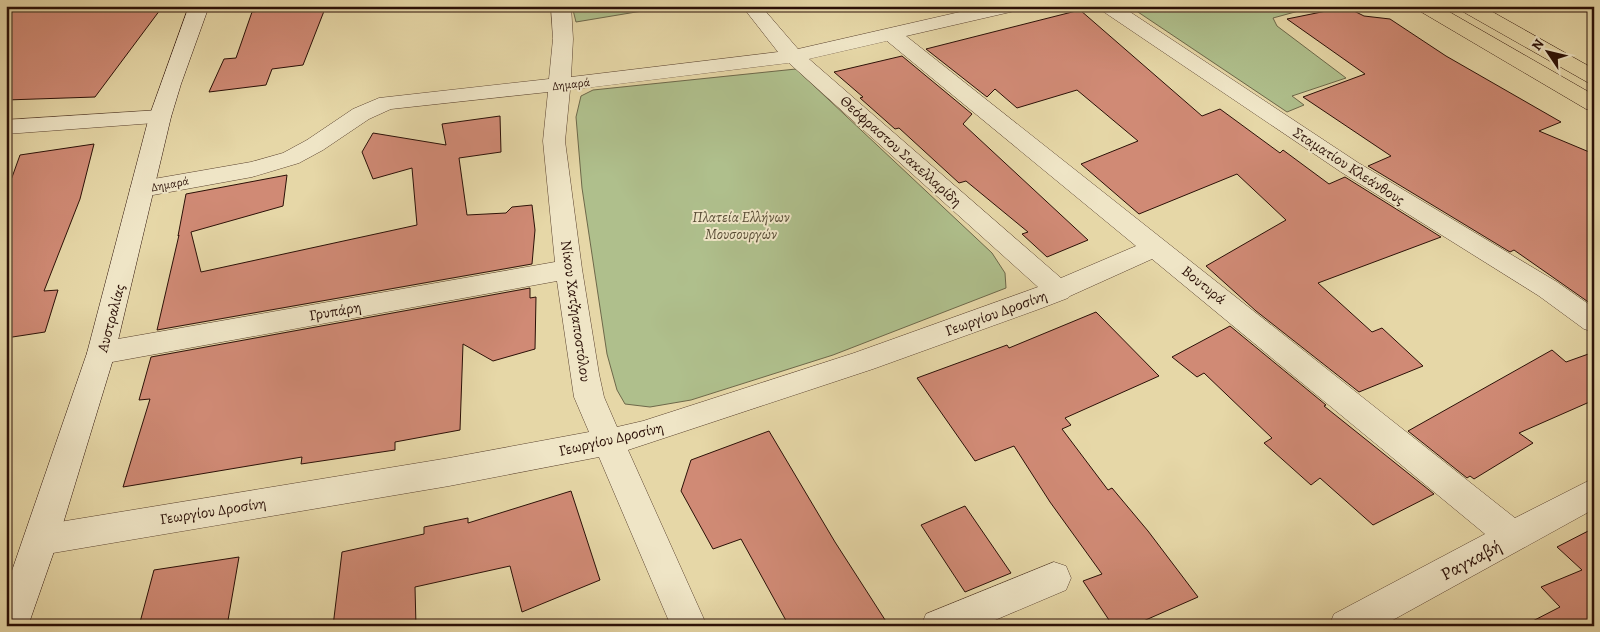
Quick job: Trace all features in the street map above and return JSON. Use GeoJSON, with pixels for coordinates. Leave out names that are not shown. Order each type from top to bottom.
{"type":"FeatureCollection","features":[{"type":"Feature","properties":{"kind":"highway"},"geometry":{"type":"LineString","coordinates":[[1425,6],[1594,104]]}},
{"type":"Feature","properties":{"kind":"highway"},"geometry":{"type":"LineString","coordinates":[[1467,6],[1594,78]]}},
{"type":"Feature","properties":{"kind":"street","name":"Αυστραλίας"},"geometry":{"type":"LineString","coordinates":[[10,626],[41,540],[102,353],[160,116],[199,6]]}},
{"type":"Feature","properties":{"kind":"street","name":"Νίκου Χατζηαποστόλου"},"geometry":{"type":"LineString","coordinates":[[561,6],[564,22],[563,53],[558,85],[554,141],[584,374],[589,397],[689,626]]}},
{"type":"Feature","properties":{"kind":"street","name":"Θεόφραστου Σακελλαρίδη"},"geometry":{"type":"LineString","coordinates":[[751,6],[777,40],[794,56],[1059,290]]}},
{"type":"Feature","properties":{"kind":"street","name":"Δημαρά"},"geometry":{"type":"LineString","coordinates":[[142,189],[252,169],[291,158],[315,145],[361,114],[387,103],[558,85],[794,56],[1012,6]]}},
{"type":"Feature","properties":{"kind":"street","name":"Σταματίου Κλεάνθους"},"geometry":{"type":"LineString","coordinates":[[1108,6],[1363,176],[1548,289],[1594,322]]}},
{"type":"Feature","properties":{"kind":"street","name":"Βουτυρά"},"geometry":{"type":"LineString","coordinates":[[892,35],[1514,537]]}},
{"type":"Feature","properties":{"kind":"street"},"geometry":{"type":"LineString","coordinates":[[6,127],[160,116]]}},
{"type":"Feature","properties":{"kind":"street","name":"Γεωργίου Δροσίνη"},"geometry":{"type":"LineString","coordinates":[[41,540],[449,472],[608,442],[682,422],[863,361],[1059,290],[1157,247]]}},
{"type":"Feature","properties":{"kind":"street","name":"Γρυπάρη"},"geometry":{"type":"LineString","coordinates":[[102,353],[569,269]]}},
{"type":"Feature","properties":{"kind":"street","name":"Ραγκαβή"},"geometry":{"type":"LineString","coordinates":[[1347,626],[1594,492]]}},
{"type":"Feature","properties":{"kind":"street"},"geometry":{"type":"LineString","coordinates":[[939,626],[1054,578]]}},
{"type":"Feature","properties":{"kind":"green space"},"geometry":{"type":"Polygon","coordinates":[[[572,6],[672,6],[576,22],[572,6]]]}},
{"type":"Feature","properties":{"kind":"green space"},"geometry":{"type":"Polygon","coordinates":[[[1129,6],[1317,6],[1273,18],[1277,26],[1346,78],[1292,96],[1304,105],[1287,112],[1129,6]]]}},
{"type":"Feature","properties":{"kind":"green space","name":"Πλατεία Ελλήνων Μουσουργών"},"geometry":{"type":"Polygon","coordinates":[[[796,69],[992,253],[1005,273],[1006,288],[833,355],[691,400],[650,407],[625,404],[617,390],[607,354],[582,188],[576,117],[581,96],[593,90],[796,69]]]}},
{"type":"Feature","properties":{"kind":"building"},"geometry":{"type":"Polygon","coordinates":[[[6,6],[163,6],[95,97],[6,100],[6,6]]]}},
{"type":"Feature","properties":{"kind":"building"},"geometry":{"type":"Polygon","coordinates":[[[326,6],[303,65],[272,69],[266,85],[209,92],[224,59],[236,58],[252,12],[326,6]]]}},
{"type":"Feature","properties":{"kind":"building"},"geometry":{"type":"Polygon","coordinates":[[[1346,7],[1364,16],[1390,19],[1446,56],[1561,122],[1539,131],[1594,154],[1594,306],[1514,250],[1510,252],[1368,166],[1391,156],[1303,97],[1365,74],[1287,19],[1346,7]]]}},
{"type":"Feature","properties":{"kind":"building"},"geometry":{"type":"Polygon","coordinates":[[[1080,10],[1202,116],[1220,109],[1280,153],[1283,150],[1329,184],[1345,177],[1441,237],[1318,283],[1372,332],[1382,328],[1423,366],[1359,392],[1256,311],[1206,266],[1286,220],[1237,174],[1139,214],[1081,164],[1138,141],[1077,90],[1017,108],[995,89],[987,97],[926,49],[1080,10]]]}},
{"type":"Feature","properties":{"kind":"building"},"geometry":{"type":"Polygon","coordinates":[[[902,56],[972,114],[963,124],[1088,240],[1047,257],[1022,234],[1028,232],[966,181],[959,183],[899,128],[895,129],[860,98],[863,97],[834,72],[902,56]]]}},
{"type":"Feature","properties":{"kind":"building"},"geometry":{"type":"Polygon","coordinates":[[[500,116],[501,152],[459,158],[467,215],[506,213],[512,207],[532,205],[535,230],[532,264],[157,330],[179,235],[186,194],[287,175],[283,206],[191,232],[201,272],[417,225],[412,168],[373,179],[362,152],[373,133],[446,145],[442,124],[500,116]]]}},
{"type":"Feature","properties":{"kind":"building"},"geometry":{"type":"Polygon","coordinates":[[[94,144],[80,199],[44,291],[58,290],[45,332],[6,338],[6,194],[20,155],[94,144]]]}},
{"type":"Feature","properties":{"kind":"building"},"geometry":{"type":"Polygon","coordinates":[[[530,288],[530,298],[536,297],[535,349],[493,361],[463,344],[460,430],[395,442],[395,450],[301,464],[302,457],[123,487],[150,399],[139,400],[151,357],[530,288]]]}},
{"type":"Feature","properties":{"kind":"building"},"geometry":{"type":"Polygon","coordinates":[[[1096,312],[1159,376],[1065,418],[1071,425],[1062,429],[1108,490],[1112,488],[1148,531],[1198,597],[1132,626],[1113,626],[1083,581],[1102,574],[1050,502],[1014,446],[975,461],[917,378],[1007,345],[1009,348],[1096,312]]]}},
{"type":"Feature","properties":{"kind":"building"},"geometry":{"type":"Polygon","coordinates":[[[1230,326],[1326,405],[1324,406],[1434,494],[1373,525],[1320,478],[1311,485],[1264,443],[1272,438],[1204,373],[1197,377],[1172,357],[1230,326]]]}},
{"type":"Feature","properties":{"kind":"building"},"geometry":{"type":"Polygon","coordinates":[[[1552,350],[1566,362],[1594,352],[1594,400],[1519,433],[1533,443],[1474,479],[1470,476],[1467,478],[1408,431],[1552,350]]]}},
{"type":"Feature","properties":{"kind":"building"},"geometry":{"type":"Polygon","coordinates":[[[769,431],[835,542],[889,626],[789,626],[741,539],[713,549],[681,491],[691,460],[769,431]]]}},
{"type":"Feature","properties":{"kind":"building"},"geometry":{"type":"Polygon","coordinates":[[[571,491],[600,580],[522,612],[510,566],[415,587],[416,626],[333,626],[342,552],[424,534],[424,527],[468,518],[468,523],[571,491]]]}},
{"type":"Feature","properties":{"kind":"building"},"geometry":{"type":"Polygon","coordinates":[[[965,506],[1011,573],[965,592],[921,525],[965,506]]]}},
{"type":"Feature","properties":{"kind":"building"},"geometry":{"type":"Polygon","coordinates":[[[1594,528],[1594,626],[1523,626],[1560,607],[1541,587],[1582,570],[1557,547],[1594,528]]]}},
{"type":"Feature","properties":{"kind":"building"},"geometry":{"type":"Polygon","coordinates":[[[239,557],[227,626],[139,626],[154,570],[239,557]]]}}]}
